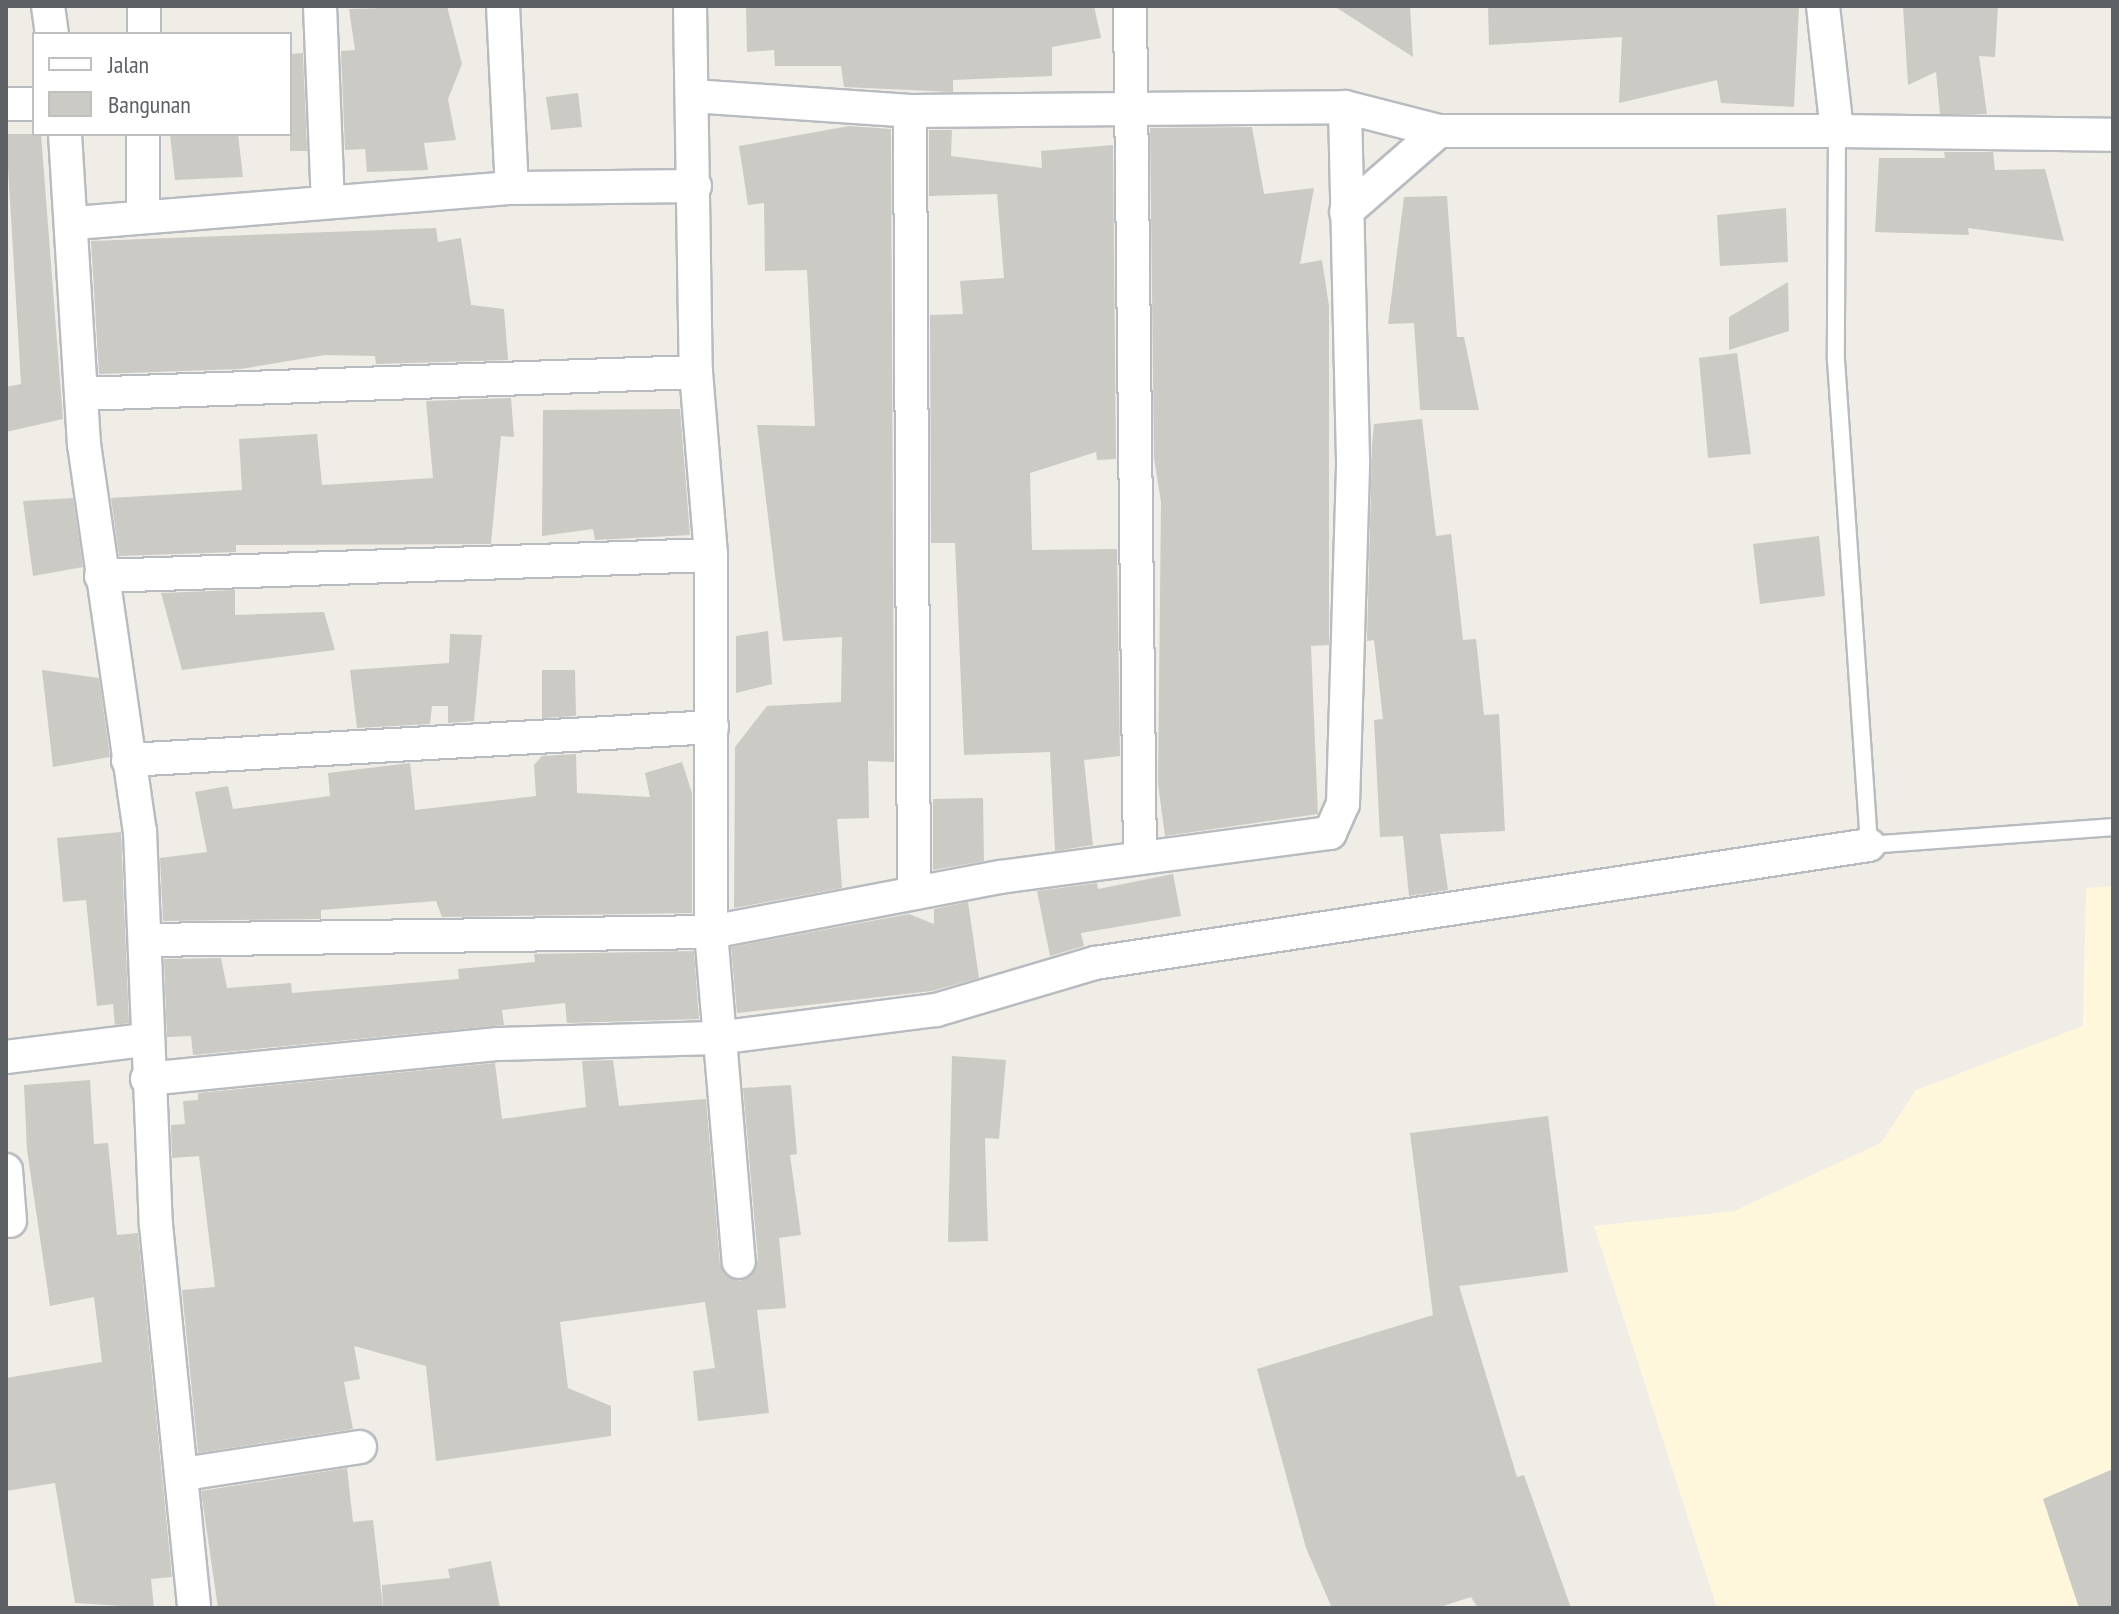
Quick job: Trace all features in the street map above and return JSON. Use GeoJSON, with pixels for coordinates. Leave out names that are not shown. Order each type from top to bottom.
{"type":"FeatureCollection","features":[{"type":"Feature","properties":{"kind":"street"},"geometry":{"type":"LineString","coordinates":[[48,6],[52,32]]}},
{"type":"Feature","properties":{"kind":"street"},"geometry":{"type":"LineString","coordinates":[[144,6],[144,32]]}},
{"type":"Feature","properties":{"kind":"street"},"geometry":{"type":"LineString","coordinates":[[320,6],[328,201]]}},
{"type":"Feature","properties":{"kind":"street"},"geometry":{"type":"LineString","coordinates":[[503,6],[512,188]]}},
{"type":"Feature","properties":{"kind":"street"},"geometry":{"type":"LineString","coordinates":[[690,6],[696,372],[711,555],[711,932],[716,1038],[739,1262]]}},
{"type":"Feature","properties":{"kind":"street"},"geometry":{"type":"LineString","coordinates":[[1130,6],[1128,106],[1140,858]]}},
{"type":"Feature","properties":{"kind":"street"},"geometry":{"type":"LineString","coordinates":[[1823,6],[1837,131]]}},
{"type":"Feature","properties":{"kind":"street"},"geometry":{"type":"LineString","coordinates":[[692,96],[910,111],[1128,106],[1345,107],[1439,131],[2113,135]]}},
{"type":"Feature","properties":{"kind":"street"},"geometry":{"type":"LineString","coordinates":[[6,104],[32,104]]}},
{"type":"Feature","properties":{"kind":"street"},"geometry":{"type":"LineString","coordinates":[[146,940],[711,932],[914,892],[1140,858],[1308,839],[1330,833],[1343,804],[1354,350],[1346,212],[1345,107]]}},
{"type":"Feature","properties":{"kind":"street"},"geometry":{"type":"LineString","coordinates":[[910,111],[914,892]]}},
{"type":"Feature","properties":{"kind":"street"},"geometry":{"type":"LineString","coordinates":[[1346,212],[1439,131]]}},
{"type":"Feature","properties":{"kind":"street"},"geometry":{"type":"LineString","coordinates":[[65,136],[75,223],[81,394],[101,576],[128,760],[146,940],[147,1079],[194,1608]]}},
{"type":"Feature","properties":{"kind":"street"},"geometry":{"type":"LineString","coordinates":[[143,136],[143,214]]}},
{"type":"Feature","properties":{"kind":"street"},"geometry":{"type":"LineString","coordinates":[[75,223],[143,214],[512,188],[695,186]]}},
{"type":"Feature","properties":{"kind":"street"},"geometry":{"type":"LineString","coordinates":[[81,394],[696,372]]}},
{"type":"Feature","properties":{"kind":"street"},"geometry":{"type":"LineString","coordinates":[[101,576],[711,555]]}},
{"type":"Feature","properties":{"kind":"street"},"geometry":{"type":"LineString","coordinates":[[128,760],[712,727]]}},
{"type":"Feature","properties":{"kind":"street"},"geometry":{"type":"LineString","coordinates":[[147,1079],[498,1044],[716,1038],[936,1010],[1095,963],[1869,845]]}},
{"type":"Feature","properties":{"kind":"street"},"geometry":{"type":"LineString","coordinates":[[6,1057],[145,1040]]}},
{"type":"Feature","properties":{"kind":"street"},"geometry":{"type":"LineString","coordinates":[[6,1170],[10,1221]]}},
{"type":"Feature","properties":{"kind":"street"},"geometry":{"type":"LineString","coordinates":[[184,1474],[360,1447]]}},
{"type":"Feature","properties":{"kind":"lane"},"geometry":{"type":"LineString","coordinates":[[1837,131],[1836,360],[1869,845],[2113,827]]}},
{"type":"Feature","properties":{"kind":"shaded area"},"geometry":{"type":"Polygon","coordinates":[[[2113,886],[2113,1608],[1717,1608],[1594,1226],[1734,1211],[1881,1143],[1916,1090],[2083,1026],[2086,888],[2113,886]]]}},
{"type":"Feature","properties":{"kind":"building"},"geometry":{"type":"Polygon","coordinates":[[[447,6],[462,64],[448,99],[456,140],[424,143],[428,170],[367,172],[365,149],[345,150],[341,51],[355,50],[349,9],[447,6]]]}},
{"type":"Feature","properties":{"kind":"building"},"geometry":{"type":"Polygon","coordinates":[[[746,6],[1094,6],[1101,38],[1052,47],[1052,76],[953,80],[953,92],[844,87],[841,66],[775,66],[774,50],[747,52],[746,6]]]}},
{"type":"Feature","properties":{"kind":"building"},"geometry":{"type":"Polygon","coordinates":[[[1334,6],[1410,6],[1413,57],[1334,6]]]}},
{"type":"Feature","properties":{"kind":"building"},"geometry":{"type":"Polygon","coordinates":[[[1488,6],[1799,6],[1794,107],[1721,103],[1717,80],[1619,103],[1622,37],[1489,45],[1488,6]]]}},
{"type":"Feature","properties":{"kind":"building"},"geometry":{"type":"Polygon","coordinates":[[[1903,6],[1998,6],[1995,57],[1979,56],[1987,114],[1940,114],[1936,72],[1908,85],[1903,6]]]}},
{"type":"Feature","properties":{"kind":"building"},"geometry":{"type":"Polygon","coordinates":[[[303,53],[307,151],[290,151],[292,54],[303,53]]]}},
{"type":"Feature","properties":{"kind":"building"},"geometry":{"type":"Polygon","coordinates":[[[578,93],[582,127],[551,130],[546,97],[578,93]]]}},
{"type":"Feature","properties":{"kind":"building"},"geometry":{"type":"Polygon","coordinates":[[[849,126],[891,129],[894,762],[868,761],[869,818],[837,819],[842,888],[734,908],[735,747],[767,706],[841,702],[842,637],[783,641],[757,425],[815,426],[807,270],[765,271],[764,203],[748,205],[739,146],[849,126]]]}},
{"type":"Feature","properties":{"kind":"building"},"geometry":{"type":"Polygon","coordinates":[[[1252,127],[1264,194],[1314,188],[1300,264],[1322,260],[1329,306],[1329,645],[1311,646],[1318,814],[1165,836],[1158,784],[1161,502],[1154,458],[1150,128],[1252,127]]]}},
{"type":"Feature","properties":{"kind":"building"},"geometry":{"type":"Polygon","coordinates":[[[929,130],[952,130],[951,156],[1042,168],[1041,151],[1113,145],[1116,459],[1097,460],[1096,452],[1030,473],[1032,550],[1117,549],[1120,756],[1084,760],[1093,845],[1055,851],[1050,752],[964,755],[955,543],[931,543],[930,315],[963,314],[960,281],[1004,278],[997,194],[929,196],[929,130]]]}},
{"type":"Feature","properties":{"kind":"building"},"geometry":{"type":"Polygon","coordinates":[[[6,134],[41,136],[63,419],[6,432],[6,387],[21,384],[6,134]]]}},
{"type":"Feature","properties":{"kind":"building"},"geometry":{"type":"Polygon","coordinates":[[[170,136],[238,136],[243,177],[175,180],[170,136]]]}},
{"type":"Feature","properties":{"kind":"building"},"geometry":{"type":"Polygon","coordinates":[[[1944,152],[1993,152],[1995,170],[2045,169],[2064,241],[1968,228],[1969,235],[1875,232],[1879,158],[1945,158],[1944,152]]]}},
{"type":"Feature","properties":{"kind":"building"},"geometry":{"type":"Polygon","coordinates":[[[1447,196],[1457,337],[1464,337],[1479,410],[1420,410],[1414,323],[1388,324],[1404,197],[1447,196]]]}},
{"type":"Feature","properties":{"kind":"building"},"geometry":{"type":"Polygon","coordinates":[[[1786,208],[1788,262],[1720,266],[1717,215],[1786,208]]]}},
{"type":"Feature","properties":{"kind":"building"},"geometry":{"type":"Polygon","coordinates":[[[436,228],[438,242],[461,238],[471,305],[504,309],[508,360],[376,364],[375,356],[325,355],[241,369],[99,374],[91,241],[436,228]]]}},
{"type":"Feature","properties":{"kind":"building"},"geometry":{"type":"Polygon","coordinates":[[[1788,282],[1789,331],[1729,350],[1729,317],[1788,282]]]}},
{"type":"Feature","properties":{"kind":"building"},"geometry":{"type":"Polygon","coordinates":[[[1737,353],[1751,454],[1708,458],[1699,358],[1737,353]]]}},
{"type":"Feature","properties":{"kind":"building"},"geometry":{"type":"Polygon","coordinates":[[[511,398],[514,437],[501,436],[491,544],[236,545],[236,552],[119,556],[111,498],[242,490],[239,439],[317,434],[322,485],[433,478],[426,401],[511,398]]]}},
{"type":"Feature","properties":{"kind":"building"},"geometry":{"type":"Polygon","coordinates":[[[680,409],[690,535],[595,540],[593,529],[542,536],[543,410],[680,409]]]}},
{"type":"Feature","properties":{"kind":"building"},"geometry":{"type":"Polygon","coordinates":[[[1422,419],[1436,536],[1451,534],[1463,640],[1476,639],[1484,715],[1499,714],[1505,831],[1440,834],[1448,890],[1409,896],[1403,836],[1380,837],[1374,720],[1383,719],[1374,640],[1367,641],[1372,445],[1374,424],[1422,419]]]}},
{"type":"Feature","properties":{"kind":"building"},"geometry":{"type":"Polygon","coordinates":[[[73,498],[83,567],[33,576],[23,501],[73,498]]]}},
{"type":"Feature","properties":{"kind":"building"},"geometry":{"type":"Polygon","coordinates":[[[1819,536],[1825,596],[1760,604],[1753,544],[1819,536]]]}},
{"type":"Feature","properties":{"kind":"building"},"geometry":{"type":"Polygon","coordinates":[[[235,590],[235,615],[324,612],[335,650],[182,670],[161,593],[235,590]]]}},
{"type":"Feature","properties":{"kind":"building"},"geometry":{"type":"Polygon","coordinates":[[[768,631],[772,684],[736,693],[736,636],[768,631]]]}},
{"type":"Feature","properties":{"kind":"building"},"geometry":{"type":"Polygon","coordinates":[[[450,634],[482,635],[474,721],[448,723],[448,706],[432,706],[430,724],[357,728],[350,670],[449,663],[450,634]]]}},
{"type":"Feature","properties":{"kind":"building"},"geometry":{"type":"Polygon","coordinates":[[[42,670],[99,678],[110,757],[53,767],[42,670]]]}},
{"type":"Feature","properties":{"kind":"building"},"geometry":{"type":"Polygon","coordinates":[[[542,670],[575,670],[576,716],[542,718],[542,670]]]}},
{"type":"Feature","properties":{"kind":"building"},"geometry":{"type":"Polygon","coordinates":[[[576,754],[577,793],[650,797],[645,773],[682,762],[692,793],[692,913],[442,917],[436,901],[321,910],[321,919],[163,921],[160,858],[207,852],[195,792],[228,786],[233,809],[330,796],[328,773],[410,763],[415,810],[536,796],[534,765],[542,756],[576,754]]]}},
{"type":"Feature","properties":{"kind":"building"},"geometry":{"type":"Polygon","coordinates":[[[983,798],[984,861],[933,870],[933,799],[983,798]]]}},
{"type":"Feature","properties":{"kind":"building"},"geometry":{"type":"Polygon","coordinates":[[[121,832],[129,1023],[115,1025],[113,1004],[97,1006],[86,900],[63,902],[57,838],[121,832]]]}},
{"type":"Feature","properties":{"kind":"building"},"geometry":{"type":"Polygon","coordinates":[[[1173,874],[1181,916],[1081,933],[1084,946],[1050,956],[1037,891],[1097,883],[1098,889],[1173,874]]]}},
{"type":"Feature","properties":{"kind":"building"},"geometry":{"type":"Polygon","coordinates":[[[968,902],[979,978],[932,991],[737,1013],[731,947],[909,914],[934,924],[934,909],[968,902]]]}},
{"type":"Feature","properties":{"kind":"building"},"geometry":{"type":"Polygon","coordinates":[[[694,951],[699,1019],[567,1023],[565,1003],[502,1010],[504,1025],[193,1055],[191,1036],[167,1037],[164,959],[221,958],[227,988],[291,983],[292,993],[459,979],[458,969],[535,962],[534,954],[694,951]]]}},
{"type":"Feature","properties":{"kind":"building"},"geometry":{"type":"Polygon","coordinates":[[[952,1056],[1006,1060],[999,1139],[985,1138],[988,1241],[948,1242],[952,1056]]]}},
{"type":"Feature","properties":{"kind":"building"},"geometry":{"type":"Polygon","coordinates":[[[613,1060],[619,1106],[706,1099],[720,1264],[740,1281],[758,1260],[743,1088],[791,1085],[797,1154],[790,1155],[801,1235],[779,1238],[786,1308],[757,1310],[769,1413],[698,1421],[693,1371],[715,1368],[705,1302],[560,1322],[568,1388],[611,1406],[611,1436],[436,1461],[426,1366],[354,1346],[360,1379],[344,1382],[353,1429],[198,1453],[182,1290],[215,1287],[199,1156],[172,1158],[171,1125],[185,1124],[183,1101],[198,1100],[198,1093],[495,1063],[502,1119],[586,1107],[582,1061],[613,1060]]]}},
{"type":"Feature","properties":{"kind":"building"},"geometry":{"type":"Polygon","coordinates":[[[90,1080],[94,1144],[108,1143],[117,1235],[138,1233],[172,1577],[151,1579],[154,1608],[75,1603],[55,1483],[6,1491],[6,1378],[102,1362],[94,1297],[50,1306],[27,1150],[24,1085],[90,1080]]]}},
{"type":"Feature","properties":{"kind":"building"},"geometry":{"type":"Polygon","coordinates":[[[1548,1116],[1568,1272],[1459,1286],[1517,1477],[1524,1475],[1571,1608],[1478,1608],[1471,1597],[1437,1608],[1332,1608],[1306,1548],[1257,1369],[1433,1315],[1410,1133],[1548,1116]]]}},
{"type":"Feature","properties":{"kind":"building"},"geometry":{"type":"Polygon","coordinates":[[[347,1468],[353,1522],[373,1520],[383,1608],[218,1608],[201,1491],[347,1468]]]}},
{"type":"Feature","properties":{"kind":"building"},"geometry":{"type":"Polygon","coordinates":[[[2113,1469],[2113,1608],[2079,1608],[2043,1499],[2113,1469]]]}},
{"type":"Feature","properties":{"kind":"building"},"geometry":{"type":"Polygon","coordinates":[[[491,1561],[500,1608],[383,1608],[382,1585],[450,1578],[448,1569],[491,1561]]]}}]}
